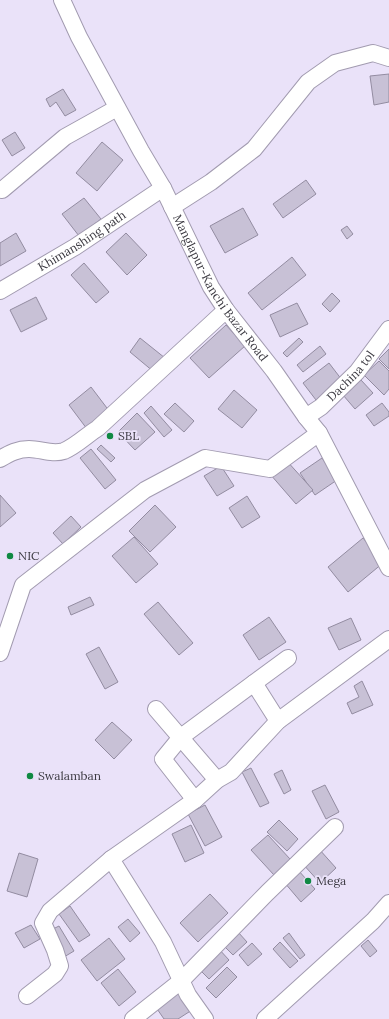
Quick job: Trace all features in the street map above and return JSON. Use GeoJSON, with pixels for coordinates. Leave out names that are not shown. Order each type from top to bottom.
{"type":"FeatureCollection","features":[{"type":"Feature","properties":{"kind":"street","name":"Manglapur-Kanchi Bazar Road"},"geometry":{"type":"LineString","coordinates":[[62,0],[79,37],[117,108],[163,188],[211,287],[226,310],[274,371],[319,433],[389,568]]}},
{"type":"Feature","properties":{"kind":"street"},"geometry":{"type":"LineString","coordinates":[[172,207],[211,182],[254,149],[308,82],[335,63],[373,53],[389,58]]}},
{"type":"Feature","properties":{"kind":"street"},"geometry":{"type":"LineString","coordinates":[[2,190],[65,137],[117,108]]}},
{"type":"Feature","properties":{"kind":"street","name":"Khimanshing path"},"geometry":{"type":"LineString","coordinates":[[0,291],[75,247],[163,188]]}},
{"type":"Feature","properties":{"kind":"street"},"geometry":{"type":"LineString","coordinates":[[0,459],[15,450],[31,449],[48,453],[63,451],[80,440],[98,428],[226,310]]}},
{"type":"Feature","properties":{"kind":"street","name":"Dachina tol"},"geometry":{"type":"LineString","coordinates":[[306,417],[321,407],[357,372],[389,329]]}},
{"type":"Feature","properties":{"kind":"street"},"geometry":{"type":"LineString","coordinates":[[0,653],[23,585],[145,490],[205,458],[270,469],[319,433]]}},
{"type":"Feature","properties":{"kind":"street"},"geometry":{"type":"LineString","coordinates":[[27,996],[54,974],[60,966],[55,950],[43,923],[50,911],[112,858],[195,800],[217,780],[231,772],[278,721],[389,639]]}},
{"type":"Feature","properties":{"kind":"street"},"geometry":{"type":"LineString","coordinates":[[195,800],[163,759],[181,737],[288,658]]}},
{"type":"Feature","properties":{"kind":"street"},"geometry":{"type":"LineString","coordinates":[[254,683],[278,721]]}},
{"type":"Feature","properties":{"kind":"street"},"geometry":{"type":"LineString","coordinates":[[156,709],[217,780]]}},
{"type":"Feature","properties":{"kind":"street"},"geometry":{"type":"LineString","coordinates":[[133,1019],[181,981],[267,893],[335,827]]}},
{"type":"Feature","properties":{"kind":"street"},"geometry":{"type":"LineString","coordinates":[[112,858],[163,942],[188,995],[205,1019]]}},
{"type":"Feature","properties":{"kind":"street"},"geometry":{"type":"LineString","coordinates":[[265,1019],[373,921],[389,903]]}},
{"type":"Feature","properties":{"kind":"building"},"geometry":{"type":"Polygon","coordinates":[[[389,74],[389,102],[374,105],[370,76],[389,74]]]}},
{"type":"Feature","properties":{"kind":"building"},"geometry":{"type":"Polygon","coordinates":[[[63,89],[76,110],[65,116],[56,102],[50,107],[46,99],[63,89]]]}},
{"type":"Feature","properties":{"kind":"building"},"geometry":{"type":"Polygon","coordinates":[[[15,132],[25,148],[12,156],[2,140],[15,132]]]}},
{"type":"Feature","properties":{"kind":"building"},"geometry":{"type":"Polygon","coordinates":[[[102,142],[123,160],[97,191],[76,173],[102,142]]]}},
{"type":"Feature","properties":{"kind":"building"},"geometry":{"type":"Polygon","coordinates":[[[306,180],[316,194],[283,218],[273,204],[306,180]]]}},
{"type":"Feature","properties":{"kind":"building"},"geometry":{"type":"Polygon","coordinates":[[[84,198],[101,219],[79,236],[62,214],[84,198]]]}},
{"type":"Feature","properties":{"kind":"building"},"geometry":{"type":"Polygon","coordinates":[[[243,208],[258,235],[225,253],[210,226],[243,208]]]}},
{"type":"Feature","properties":{"kind":"building"},"geometry":{"type":"Polygon","coordinates":[[[347,226],[353,234],[347,239],[341,230],[347,226]]]}},
{"type":"Feature","properties":{"kind":"building"},"geometry":{"type":"Polygon","coordinates":[[[16,233],[26,251],[0,266],[0,243],[16,233]]]}},
{"type":"Feature","properties":{"kind":"building"},"geometry":{"type":"Polygon","coordinates":[[[126,233],[147,255],[127,275],[106,252],[126,233]]]}},
{"type":"Feature","properties":{"kind":"building"},"geometry":{"type":"Polygon","coordinates":[[[292,257],[306,275],[262,310],[248,293],[292,257]]]}},
{"type":"Feature","properties":{"kind":"building"},"geometry":{"type":"Polygon","coordinates":[[[84,263],[109,292],[96,303],[71,275],[84,263]]]}},
{"type":"Feature","properties":{"kind":"building"},"geometry":{"type":"Polygon","coordinates":[[[332,293],[340,301],[330,312],[322,304],[332,293]]]}},
{"type":"Feature","properties":{"kind":"building"},"geometry":{"type":"Polygon","coordinates":[[[36,297],[47,319],[21,332],[10,310],[36,297]]]}},
{"type":"Feature","properties":{"kind":"building"},"geometry":{"type":"Polygon","coordinates":[[[297,303],[308,324],[280,337],[270,315],[297,303]]]}},
{"type":"Feature","properties":{"kind":"building"},"geometry":{"type":"Polygon","coordinates":[[[226,325],[245,346],[209,378],[190,358],[226,325]]]}},
{"type":"Feature","properties":{"kind":"building"},"geometry":{"type":"Polygon","coordinates":[[[140,338],[165,358],[154,372],[130,352],[140,338]]]}},
{"type":"Feature","properties":{"kind":"building"},"geometry":{"type":"Polygon","coordinates":[[[299,338],[303,342],[287,357],[283,353],[299,338]]]}},
{"type":"Feature","properties":{"kind":"building"},"geometry":{"type":"Polygon","coordinates":[[[320,346],[326,354],[303,372],[297,365],[320,346]]]}},
{"type":"Feature","properties":{"kind":"building"},"geometry":{"type":"Polygon","coordinates":[[[389,349],[389,369],[379,359],[389,349]]]}},
{"type":"Feature","properties":{"kind":"building"},"geometry":{"type":"Polygon","coordinates":[[[379,361],[389,371],[389,389],[384,395],[364,375],[379,361]]]}},
{"type":"Feature","properties":{"kind":"building"},"geometry":{"type":"Polygon","coordinates":[[[329,363],[342,380],[316,400],[303,383],[329,363]]]}},
{"type":"Feature","properties":{"kind":"building"},"geometry":{"type":"Polygon","coordinates":[[[361,380],[373,393],[355,409],[343,395],[361,380]]]}},
{"type":"Feature","properties":{"kind":"building"},"geometry":{"type":"Polygon","coordinates":[[[91,387],[110,412],[87,429],[69,405],[91,387]]]}},
{"type":"Feature","properties":{"kind":"building"},"geometry":{"type":"Polygon","coordinates":[[[234,390],[257,410],[242,428],[218,409],[234,390]]]}},
{"type":"Feature","properties":{"kind":"building"},"geometry":{"type":"Polygon","coordinates":[[[175,403],[194,421],[184,432],[164,414],[175,403]]]}},
{"type":"Feature","properties":{"kind":"building"},"geometry":{"type":"Polygon","coordinates":[[[382,403],[389,412],[389,416],[374,426],[366,415],[382,403]]]}},
{"type":"Feature","properties":{"kind":"building"},"geometry":{"type":"Polygon","coordinates":[[[151,406],[172,430],[164,437],[144,413],[151,406]]]}},
{"type":"Feature","properties":{"kind":"building"},"geometry":{"type":"Polygon","coordinates":[[[137,413],[155,432],[135,450],[118,432],[137,413]]]}},
{"type":"Feature","properties":{"kind":"building"},"geometry":{"type":"Polygon","coordinates":[[[101,445],[115,458],[111,462],[97,449],[101,445]]]}},
{"type":"Feature","properties":{"kind":"building"},"geometry":{"type":"Polygon","coordinates":[[[91,449],[116,480],[105,489],[80,458],[91,449]]]}},
{"type":"Feature","properties":{"kind":"building"},"geometry":{"type":"Polygon","coordinates":[[[322,458],[337,480],[315,495],[300,473],[322,458]]]}},
{"type":"Feature","properties":{"kind":"building"},"geometry":{"type":"Polygon","coordinates":[[[286,460],[313,490],[296,504],[270,474],[286,460]]]}},
{"type":"Feature","properties":{"kind":"building"},"geometry":{"type":"Polygon","coordinates":[[[221,466],[234,486],[217,496],[204,476],[221,466]]]}},
{"type":"Feature","properties":{"kind":"building"},"geometry":{"type":"Polygon","coordinates":[[[0,495],[16,513],[0,527],[0,495]]]}},
{"type":"Feature","properties":{"kind":"building"},"geometry":{"type":"Polygon","coordinates":[[[247,496],[260,517],[242,528],[229,508],[247,496]]]}},
{"type":"Feature","properties":{"kind":"building"},"geometry":{"type":"Polygon","coordinates":[[[155,505],[176,527],[150,552],[129,531],[155,505]]]}},
{"type":"Feature","properties":{"kind":"building"},"geometry":{"type":"Polygon","coordinates":[[[71,516],[81,527],[63,544],[53,533],[71,516]]]}},
{"type":"Feature","properties":{"kind":"building"},"geometry":{"type":"Polygon","coordinates":[[[134,537],[158,564],[136,583],[112,556],[134,537]]]}},
{"type":"Feature","properties":{"kind":"building"},"geometry":{"type":"Polygon","coordinates":[[[363,538],[383,563],[348,592],[328,567],[363,538]]]}},
{"type":"Feature","properties":{"kind":"building"},"geometry":{"type":"Polygon","coordinates":[[[90,597],[94,605],[71,615],[68,607],[90,597]]]}},
{"type":"Feature","properties":{"kind":"building"},"geometry":{"type":"Polygon","coordinates":[[[158,602],[193,643],[179,655],[144,614],[158,602]]]}},
{"type":"Feature","properties":{"kind":"building"},"geometry":{"type":"Polygon","coordinates":[[[269,617],[286,642],[259,660],[243,635],[269,617]]]}},
{"type":"Feature","properties":{"kind":"building"},"geometry":{"type":"Polygon","coordinates":[[[351,618],[361,640],[339,650],[328,628],[351,618]]]}},
{"type":"Feature","properties":{"kind":"building"},"geometry":{"type":"Polygon","coordinates":[[[99,647],[118,682],[105,689],[86,654],[99,647]]]}},
{"type":"Feature","properties":{"kind":"building"},"geometry":{"type":"Polygon","coordinates":[[[362,681],[373,705],[352,714],[347,703],[359,697],[354,686],[362,681]]]}},
{"type":"Feature","properties":{"kind":"building"},"geometry":{"type":"Polygon","coordinates":[[[112,722],[132,740],[114,759],[95,740],[112,722]]]}},
{"type":"Feature","properties":{"kind":"building"},"geometry":{"type":"Polygon","coordinates":[[[251,768],[269,803],[260,807],[242,772],[251,768]]]}},
{"type":"Feature","properties":{"kind":"building"},"geometry":{"type":"Polygon","coordinates":[[[282,770],[291,790],[284,794],[274,774],[282,770]]]}},
{"type":"Feature","properties":{"kind":"building"},"geometry":{"type":"Polygon","coordinates":[[[325,785],[339,812],[326,819],[312,791],[325,785]]]}},
{"type":"Feature","properties":{"kind":"building"},"geometry":{"type":"Polygon","coordinates":[[[205,805],[222,837],[205,846],[188,814],[205,805]]]}},
{"type":"Feature","properties":{"kind":"building"},"geometry":{"type":"Polygon","coordinates":[[[279,820],[298,839],[287,851],[267,832],[279,820]]]}},
{"type":"Feature","properties":{"kind":"building"},"geometry":{"type":"Polygon","coordinates":[[[191,825],[204,853],[185,862],[172,834],[191,825]]]}},
{"type":"Feature","properties":{"kind":"building"},"geometry":{"type":"Polygon","coordinates":[[[268,835],[290,859],[274,875],[251,850],[268,835]]]}},
{"type":"Feature","properties":{"kind":"building"},"geometry":{"type":"Polygon","coordinates":[[[319,849],[336,868],[320,883],[302,863],[319,849]]]}},
{"type":"Feature","properties":{"kind":"building"},"geometry":{"type":"Polygon","coordinates":[[[19,853],[38,859],[27,897],[7,891],[19,853]]]}},
{"type":"Feature","properties":{"kind":"building"},"geometry":{"type":"Polygon","coordinates":[[[298,870],[315,889],[301,902],[284,882],[298,870]]]}},
{"type":"Feature","properties":{"kind":"building"},"geometry":{"type":"Polygon","coordinates":[[[210,894],[228,913],[198,942],[180,923],[210,894]]]}},
{"type":"Feature","properties":{"kind":"building"},"geometry":{"type":"Polygon","coordinates":[[[70,906],[90,935],[79,942],[59,914],[70,906]]]}},
{"type":"Feature","properties":{"kind":"building"},"geometry":{"type":"Polygon","coordinates":[[[128,919],[140,933],[130,942],[118,927],[128,919]]]}},
{"type":"Feature","properties":{"kind":"building"},"geometry":{"type":"Polygon","coordinates":[[[31,925],[40,939],[24,948],[15,933],[31,925]]]}},
{"type":"Feature","properties":{"kind":"building"},"geometry":{"type":"Polygon","coordinates":[[[59,926],[74,951],[64,957],[49,931],[59,926]]]}},
{"type":"Feature","properties":{"kind":"building"},"geometry":{"type":"Polygon","coordinates":[[[238,932],[247,942],[233,955],[224,946],[238,932]]]}},
{"type":"Feature","properties":{"kind":"building"},"geometry":{"type":"Polygon","coordinates":[[[289,933],[305,955],[300,959],[283,938],[289,933]]]}},
{"type":"Feature","properties":{"kind":"building"},"geometry":{"type":"Polygon","coordinates":[[[109,938],[125,959],[97,981],[81,960],[109,938]]]}},
{"type":"Feature","properties":{"kind":"building"},"geometry":{"type":"Polygon","coordinates":[[[368,940],[377,951],[370,957],[361,946],[368,940]]]}},
{"type":"Feature","properties":{"kind":"building"},"geometry":{"type":"Polygon","coordinates":[[[280,942],[298,961],[290,968],[273,949],[280,942]]]}},
{"type":"Feature","properties":{"kind":"building"},"geometry":{"type":"Polygon","coordinates":[[[252,943],[262,954],[248,966],[239,955],[252,943]]]}},
{"type":"Feature","properties":{"kind":"building"},"geometry":{"type":"Polygon","coordinates":[[[218,948],[229,960],[209,979],[198,968],[218,948]]]}},
{"type":"Feature","properties":{"kind":"building"},"geometry":{"type":"Polygon","coordinates":[[[227,967],[237,977],[216,998],[206,988],[227,967]]]}},
{"type":"Feature","properties":{"kind":"building"},"geometry":{"type":"Polygon","coordinates":[[[118,969],[136,992],[119,1006],[101,983],[118,969]]]}},
{"type":"Feature","properties":{"kind":"building"},"geometry":{"type":"Polygon","coordinates":[[[177,988],[192,1010],[178,1019],[164,1019],[153,1003],[177,988]]]}},
{"type":"Feature","properties":{"kind":"place","name":"SBL"},"geometry":{"type":"Point","coordinates":[110,436]}},
{"type":"Feature","properties":{"kind":"place","name":"NIC"},"geometry":{"type":"Point","coordinates":[10,556]}},
{"type":"Feature","properties":{"kind":"place","name":"Swalamban"},"geometry":{"type":"Point","coordinates":[30,776]}},
{"type":"Feature","properties":{"kind":"place","name":"Mega"},"geometry":{"type":"Point","coordinates":[308,881]}}]}
